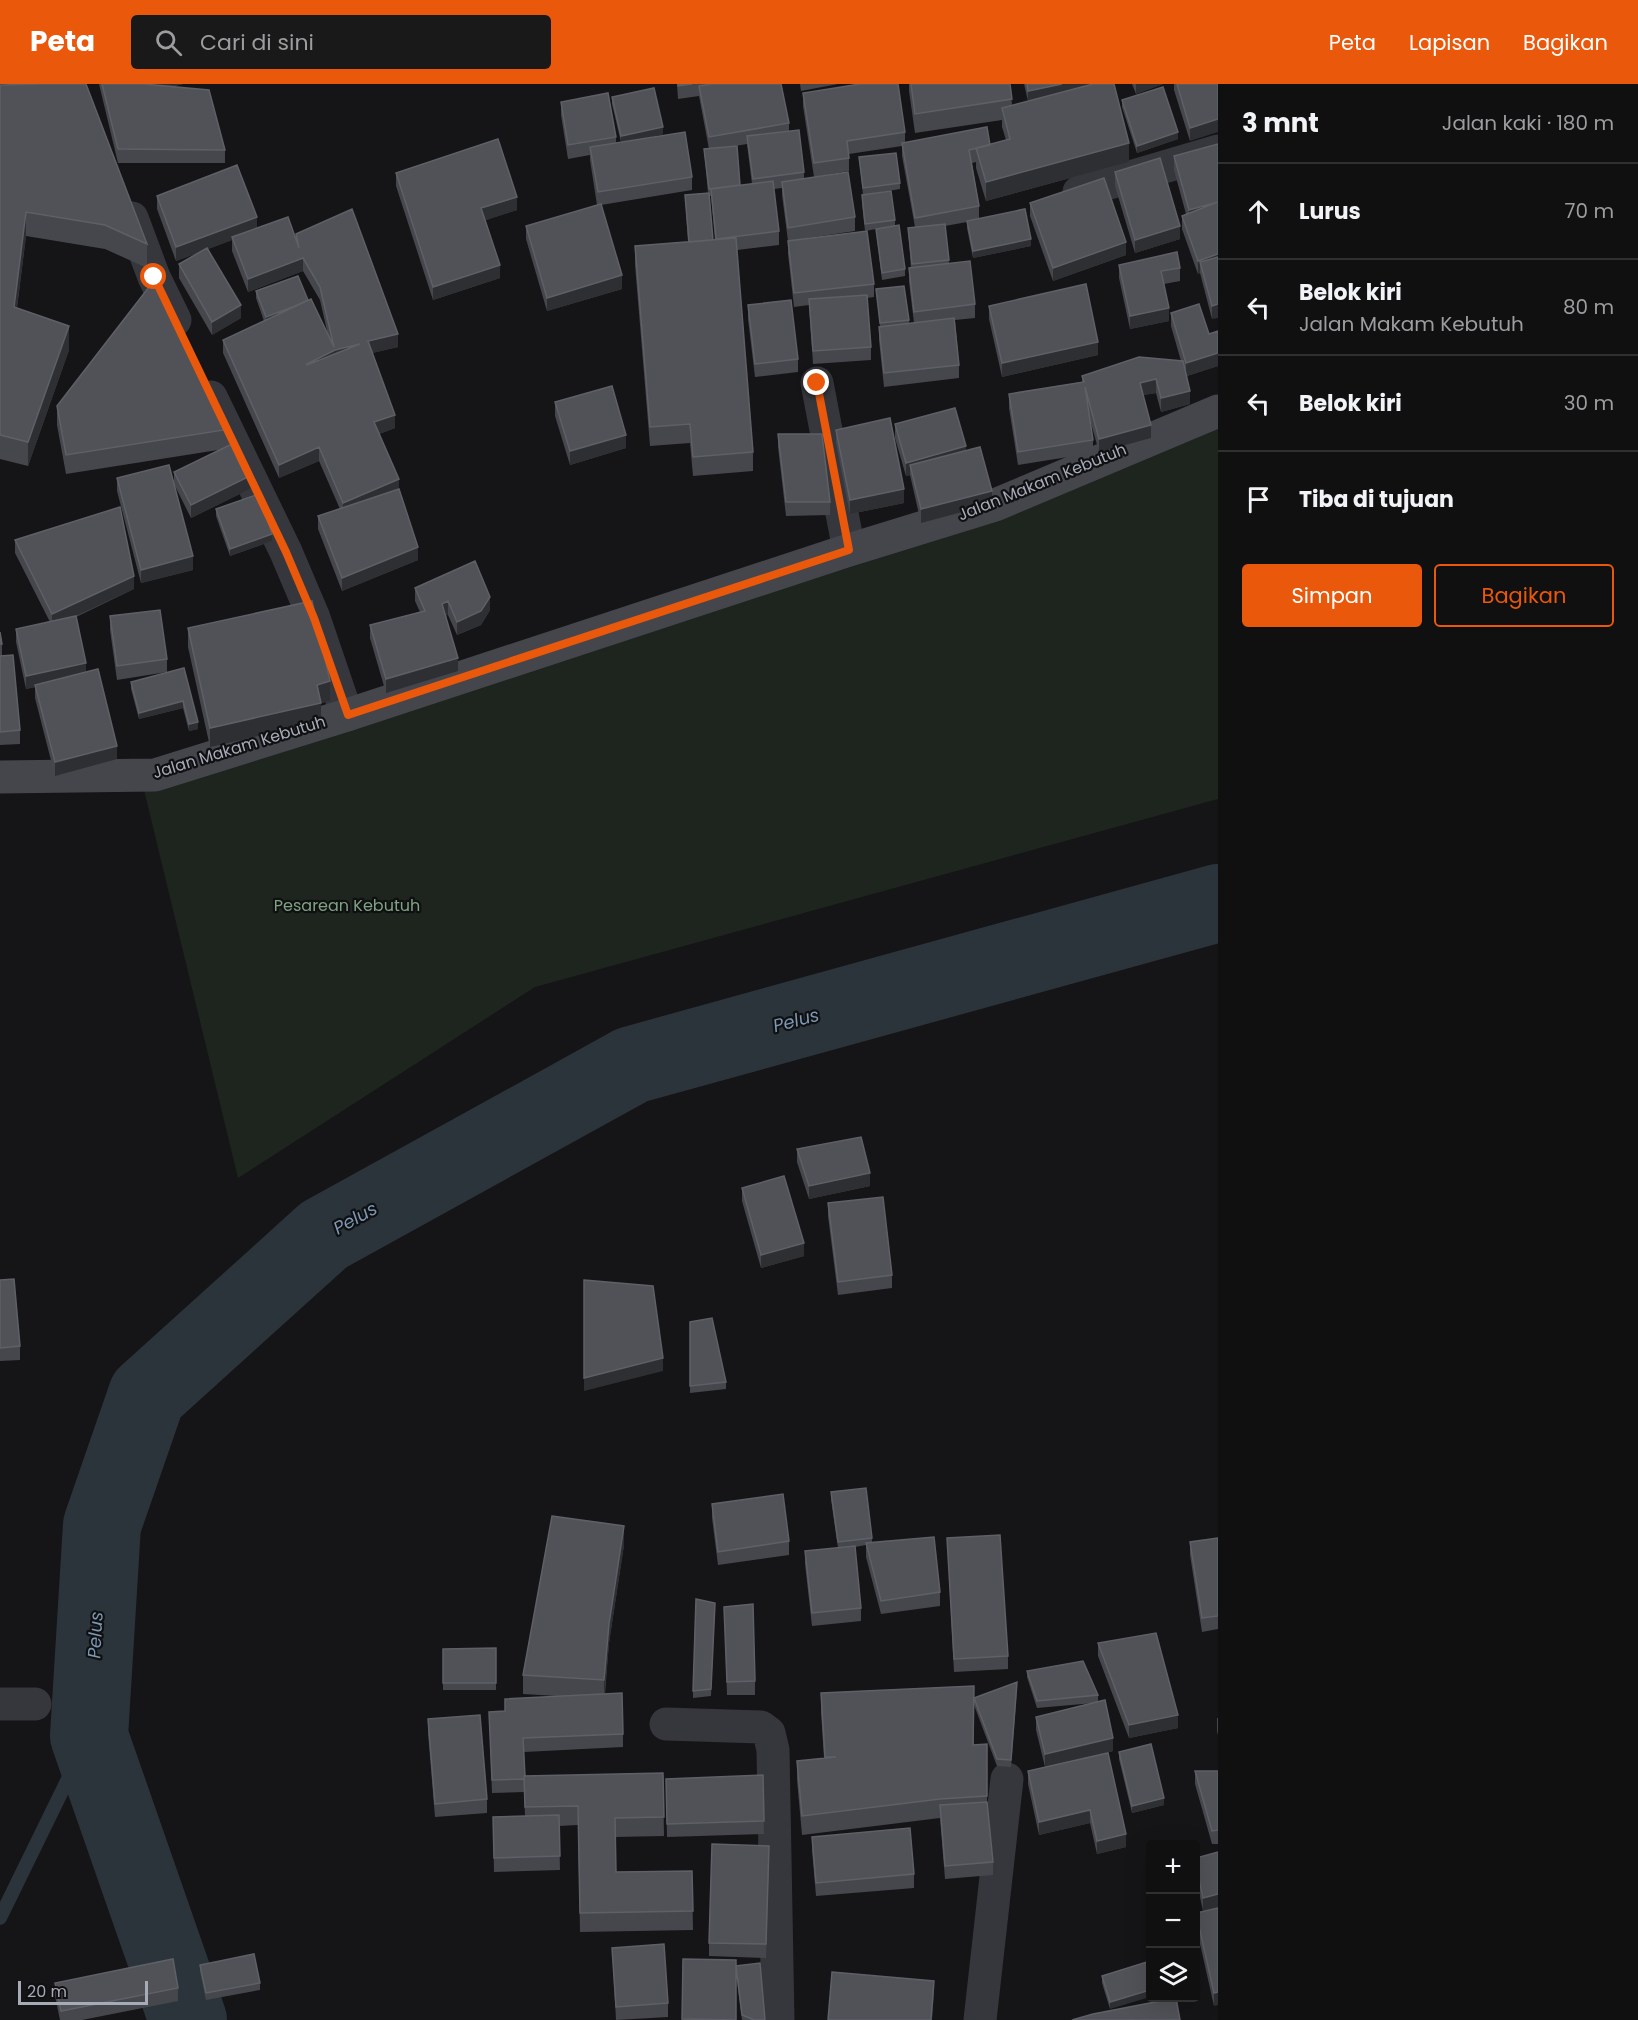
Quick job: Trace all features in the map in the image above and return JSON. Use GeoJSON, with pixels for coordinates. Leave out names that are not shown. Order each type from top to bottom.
{"type":"FeatureCollection","features":[{"type":"Feature","properties":{"kind":"street"},"geometry":{"type":"LineString","coordinates":[[1079,192],[1218,151]]}},
{"type":"Feature","properties":{"kind":"street"},"geometry":{"type":"LineString","coordinates":[[123,193],[154,277],[286,552],[314,618],[348,715]]}},
{"type":"Feature","properties":{"kind":"street"},"geometry":{"type":"LineString","coordinates":[[817,383],[849,550]]}},
{"type":"Feature","properties":{"kind":"street","name":"Jalan Makam Kebutuh"},"geometry":{"type":"LineString","coordinates":[[0,777],[155,775],[348,715],[849,550],[995,505],[1218,411]]}},
{"type":"Feature","properties":{"kind":"street"},"geometry":{"type":"LineString","coordinates":[[0,1704],[35,1704]]}},
{"type":"Feature","properties":{"kind":"street"},"geometry":{"type":"LineString","coordinates":[[666,1724],[761,1727],[770,1733],[773,1750],[778,2020]]}},
{"type":"Feature","properties":{"kind":"street"},"geometry":{"type":"LineString","coordinates":[[980,2020],[1007,1779]]}},
{"type":"Feature","properties":{"kind":"green space","name":"Pesarean Kebutuh"},"geometry":{"type":"Polygon","coordinates":[[[1218,426],[1218,799],[535,987],[238,1178],[144,790],[857,565],[1218,426]]]}},
{"type":"Feature","properties":{"kind":"building"},"geometry":{"type":"Polygon","coordinates":[[[86,84],[147,244],[105,225],[26,212],[14,307],[69,326],[28,442],[0,435],[0,85],[86,84]]]}},
{"type":"Feature","properties":{"kind":"building"},"geometry":{"type":"Polygon","coordinates":[[[102,84],[144,84],[209,90],[225,150],[118,149],[102,84]]]}},
{"type":"Feature","properties":{"kind":"building"},"geometry":{"type":"Polygon","coordinates":[[[781,84],[789,123],[709,137],[699,86],[781,84]]]}},
{"type":"Feature","properties":{"kind":"building"},"geometry":{"type":"Polygon","coordinates":[[[860,84],[898,84],[905,132],[847,141],[849,158],[814,163],[803,93],[860,84]]]}},
{"type":"Feature","properties":{"kind":"building"},"geometry":{"type":"Polygon","coordinates":[[[911,84],[1010,84],[1012,99],[915,114],[911,84]]]}},
{"type":"Feature","properties":{"kind":"building"},"geometry":{"type":"Polygon","coordinates":[[[1027,84],[1062,84],[1028,91],[1027,84]]]}},
{"type":"Feature","properties":{"kind":"building"},"geometry":{"type":"Polygon","coordinates":[[[1093,84],[1114,84],[1129,143],[986,182],[976,148],[1010,139],[1002,108],[1093,84]]]}},
{"type":"Feature","properties":{"kind":"building"},"geometry":{"type":"Polygon","coordinates":[[[1177,84],[1218,84],[1218,119],[1190,128],[1177,84]]]}},
{"type":"Feature","properties":{"kind":"building"},"geometry":{"type":"Polygon","coordinates":[[[1163,87],[1178,132],[1137,146],[1122,100],[1163,87]]]}},
{"type":"Feature","properties":{"kind":"building"},"geometry":{"type":"Polygon","coordinates":[[[654,88],[663,127],[621,136],[612,97],[654,88]]]}},
{"type":"Feature","properties":{"kind":"building"},"geometry":{"type":"Polygon","coordinates":[[[608,93],[616,137],[568,145],[561,102],[608,93]]]}},
{"type":"Feature","properties":{"kind":"building"},"geometry":{"type":"Polygon","coordinates":[[[987,127],[990,145],[969,150],[979,206],[915,218],[902,143],[987,127]]]}},
{"type":"Feature","properties":{"kind":"building"},"geometry":{"type":"Polygon","coordinates":[[[799,130],[804,172],[753,179],[747,136],[799,130]]]}},
{"type":"Feature","properties":{"kind":"building"},"geometry":{"type":"Polygon","coordinates":[[[685,132],[692,177],[598,192],[590,147],[685,132]]]}},
{"type":"Feature","properties":{"kind":"building"},"geometry":{"type":"Polygon","coordinates":[[[498,139],[517,197],[481,208],[500,265],[433,287],[396,173],[498,139]]]}},
{"type":"Feature","properties":{"kind":"building"},"geometry":{"type":"Polygon","coordinates":[[[1218,144],[1218,202],[1189,210],[1174,156],[1218,144]]]}},
{"type":"Feature","properties":{"kind":"building"},"geometry":{"type":"Polygon","coordinates":[[[737,146],[740,185],[709,189],[704,149],[737,146]]]}},
{"type":"Feature","properties":{"kind":"building"},"geometry":{"type":"Polygon","coordinates":[[[896,153],[900,183],[863,188],[859,157],[896,153]]]}},
{"type":"Feature","properties":{"kind":"building"},"geometry":{"type":"Polygon","coordinates":[[[1160,158],[1180,226],[1135,240],[1115,172],[1160,158]]]}},
{"type":"Feature","properties":{"kind":"building"},"geometry":{"type":"Polygon","coordinates":[[[237,165],[257,217],[176,247],[157,196],[237,165]]]}},
{"type":"Feature","properties":{"kind":"building"},"geometry":{"type":"Polygon","coordinates":[[[848,172],[855,217],[788,228],[782,182],[848,172]]]}},
{"type":"Feature","properties":{"kind":"building"},"geometry":{"type":"Polygon","coordinates":[[[1104,178],[1126,242],[1053,268],[1030,203],[1104,178]]]}},
{"type":"Feature","properties":{"kind":"building"},"geometry":{"type":"Polygon","coordinates":[[[773,181],[779,231],[716,239],[711,189],[773,181]]]}},
{"type":"Feature","properties":{"kind":"building"},"geometry":{"type":"Polygon","coordinates":[[[891,191],[895,220],[865,224],[862,195],[891,191]]]}},
{"type":"Feature","properties":{"kind":"building"},"geometry":{"type":"Polygon","coordinates":[[[709,193],[713,240],[689,242],[685,195],[709,193]]]}},
{"type":"Feature","properties":{"kind":"building"},"geometry":{"type":"Polygon","coordinates":[[[1218,202],[1218,254],[1198,261],[1182,216],[1218,202]]]}},
{"type":"Feature","properties":{"kind":"building"},"geometry":{"type":"Polygon","coordinates":[[[601,204],[622,275],[547,298],[526,226],[601,204]]]}},
{"type":"Feature","properties":{"kind":"building"},"geometry":{"type":"Polygon","coordinates":[[[352,209],[398,334],[368,341],[395,415],[374,422],[399,479],[343,503],[319,447],[279,465],[223,340],[311,299],[334,347],[320,287],[303,258],[248,279],[232,237],[288,217],[299,248],[296,234],[352,209]],[[360,344],[335,350],[307,365],[360,344]]]}},
{"type":"Feature","properties":{"kind":"building"},"geometry":{"type":"Polygon","coordinates":[[[1025,209],[1031,239],[973,251],[967,221],[1025,209]]]}},
{"type":"Feature","properties":{"kind":"building"},"geometry":{"type":"Polygon","coordinates":[[[945,224],[949,260],[912,264],[908,228],[945,224]]]}},
{"type":"Feature","properties":{"kind":"building"},"geometry":{"type":"Polygon","coordinates":[[[899,225],[905,269],[882,273],[876,229],[899,225]]]}},
{"type":"Feature","properties":{"kind":"building"},"geometry":{"type":"Polygon","coordinates":[[[867,231],[874,284],[794,293],[788,241],[867,231]]]}},
{"type":"Feature","properties":{"kind":"building"},"geometry":{"type":"Polygon","coordinates":[[[736,238],[753,452],[693,457],[690,424],[650,427],[635,246],[736,238]]]}},
{"type":"Feature","properties":{"kind":"building"},"geometry":{"type":"Polygon","coordinates":[[[207,248],[241,305],[212,322],[179,264],[207,248]]]}},
{"type":"Feature","properties":{"kind":"building"},"geometry":{"type":"Polygon","coordinates":[[[1177,252],[1180,268],[1161,271],[1169,308],[1130,316],[1119,265],[1177,252]]]}},
{"type":"Feature","properties":{"kind":"building"},"geometry":{"type":"Polygon","coordinates":[[[1218,257],[1218,304],[1212,306],[1200,262],[1218,257]]]}},
{"type":"Feature","properties":{"kind":"building"},"geometry":{"type":"Polygon","coordinates":[[[970,261],[975,304],[914,312],[909,268],[970,261]]]}},
{"type":"Feature","properties":{"kind":"building"},"geometry":{"type":"Polygon","coordinates":[[[298,276],[308,300],[266,317],[256,291],[298,276]]]}},
{"type":"Feature","properties":{"kind":"building"},"geometry":{"type":"Polygon","coordinates":[[[156,278],[230,429],[66,455],[57,406],[156,278]]]}},
{"type":"Feature","properties":{"kind":"building"},"geometry":{"type":"Polygon","coordinates":[[[1086,284],[1098,342],[1002,363],[989,306],[1086,284]]]}},
{"type":"Feature","properties":{"kind":"building"},"geometry":{"type":"Polygon","coordinates":[[[904,286],[909,320],[880,323],[876,289],[904,286]]]}},
{"type":"Feature","properties":{"kind":"building"},"geometry":{"type":"Polygon","coordinates":[[[867,295],[871,347],[813,351],[809,299],[867,295]]]}},
{"type":"Feature","properties":{"kind":"building"},"geometry":{"type":"Polygon","coordinates":[[[791,300],[798,359],[755,364],[748,305],[791,300]]]}},
{"type":"Feature","properties":{"kind":"building"},"geometry":{"type":"Polygon","coordinates":[[[1199,304],[1209,334],[1218,331],[1218,353],[1186,363],[1171,313],[1199,304]]]}},
{"type":"Feature","properties":{"kind":"building"},"geometry":{"type":"Polygon","coordinates":[[[954,318],[959,365],[884,373],[879,327],[954,318]]]}},
{"type":"Feature","properties":{"kind":"building"},"geometry":{"type":"Polygon","coordinates":[[[1139,357],[1183,361],[1190,391],[1161,398],[1156,379],[1140,383],[1151,425],[1099,439],[1085,387],[1093,440],[1018,452],[1009,394],[1084,382],[1082,376],[1139,357]]]}},
{"type":"Feature","properties":{"kind":"building"},"geometry":{"type":"Polygon","coordinates":[[[612,386],[626,435],[570,451],[555,402],[612,386]]]}},
{"type":"Feature","properties":{"kind":"building"},"geometry":{"type":"Polygon","coordinates":[[[955,408],[966,446],[906,463],[895,424],[955,408]]]}},
{"type":"Feature","properties":{"kind":"building"},"geometry":{"type":"Polygon","coordinates":[[[890,418],[904,489],[850,500],[836,430],[890,418]]]}},
{"type":"Feature","properties":{"kind":"building"},"geometry":{"type":"Polygon","coordinates":[[[778,434],[822,434],[830,502],[786,502],[778,434]]]}},
{"type":"Feature","properties":{"kind":"building"},"geometry":{"type":"Polygon","coordinates":[[[236,442],[252,475],[191,505],[174,472],[236,442]]]}},
{"type":"Feature","properties":{"kind":"building"},"geometry":{"type":"Polygon","coordinates":[[[980,447],[992,491],[921,509],[910,465],[980,447]]]}},
{"type":"Feature","properties":{"kind":"building"},"geometry":{"type":"Polygon","coordinates":[[[169,465],[193,556],[141,570],[117,478],[169,465]]]}},
{"type":"Feature","properties":{"kind":"building"},"geometry":{"type":"Polygon","coordinates":[[[399,489],[418,547],[342,578],[318,516],[399,489]]]}},
{"type":"Feature","properties":{"kind":"building"},"geometry":{"type":"Polygon","coordinates":[[[259,494],[272,534],[230,549],[216,509],[259,494]]]}},
{"type":"Feature","properties":{"kind":"building"},"geometry":{"type":"Polygon","coordinates":[[[120,507],[134,576],[52,614],[15,540],[120,507]]]}},
{"type":"Feature","properties":{"kind":"building"},"geometry":{"type":"Polygon","coordinates":[[[475,561],[490,597],[481,611],[457,622],[448,601],[442,604],[458,658],[386,679],[370,625],[425,611],[415,588],[475,561]]]}},
{"type":"Feature","properties":{"kind":"building"},"geometry":{"type":"Polygon","coordinates":[[[312,601],[330,681],[317,685],[321,703],[210,728],[188,628],[312,601]]]}},
{"type":"Feature","properties":{"kind":"building"},"geometry":{"type":"Polygon","coordinates":[[[160,610],[167,659],[117,666],[110,616],[160,610]]]}},
{"type":"Feature","properties":{"kind":"building"},"geometry":{"type":"Polygon","coordinates":[[[76,616],[86,663],[26,676],[16,629],[76,616]]]}},
{"type":"Feature","properties":{"kind":"building"},"geometry":{"type":"Polygon","coordinates":[[[13,655],[20,730],[0,732],[0,656],[13,655]]]}},
{"type":"Feature","properties":{"kind":"building"},"geometry":{"type":"Polygon","coordinates":[[[184,668],[198,722],[189,724],[183,701],[139,713],[131,682],[184,668]]]}},
{"type":"Feature","properties":{"kind":"building"},"geometry":{"type":"Polygon","coordinates":[[[98,669],[117,746],[55,762],[35,685],[98,669]]]}},
{"type":"Feature","properties":{"kind":"building"},"geometry":{"type":"Polygon","coordinates":[[[861,1137],[870,1173],[809,1186],[797,1149],[861,1137]]]}},
{"type":"Feature","properties":{"kind":"building"},"geometry":{"type":"Polygon","coordinates":[[[784,1176],[804,1243],[761,1255],[742,1188],[784,1176]]]}},
{"type":"Feature","properties":{"kind":"building"},"geometry":{"type":"Polygon","coordinates":[[[883,1197],[892,1275],[838,1282],[828,1203],[883,1197]]]}},
{"type":"Feature","properties":{"kind":"building"},"geometry":{"type":"Polygon","coordinates":[[[14,1279],[20,1346],[0,1348],[0,1280],[14,1279]]]}},
{"type":"Feature","properties":{"kind":"building"},"geometry":{"type":"Polygon","coordinates":[[[584,1280],[653,1286],[663,1358],[584,1378],[584,1280]]]}},
{"type":"Feature","properties":{"kind":"building"},"geometry":{"type":"Polygon","coordinates":[[[712,1318],[726,1382],[690,1386],[690,1322],[712,1318]]]}},
{"type":"Feature","properties":{"kind":"building"},"geometry":{"type":"Polygon","coordinates":[[[866,1488],[872,1538],[838,1542],[831,1492],[866,1488]]]}},
{"type":"Feature","properties":{"kind":"building"},"geometry":{"type":"Polygon","coordinates":[[[783,1494],[789,1541],[718,1552],[712,1504],[783,1494]]]}},
{"type":"Feature","properties":{"kind":"building"},"geometry":{"type":"Polygon","coordinates":[[[552,1516],[624,1526],[609,1624],[604,1680],[523,1675],[552,1516]]]}},
{"type":"Feature","properties":{"kind":"building"},"geometry":{"type":"Polygon","coordinates":[[[1000,1535],[1008,1656],[954,1659],[947,1538],[1000,1535]]]}},
{"type":"Feature","properties":{"kind":"building"},"geometry":{"type":"Polygon","coordinates":[[[934,1537],[940,1592],[881,1601],[866,1543],[934,1537]]]}},
{"type":"Feature","properties":{"kind":"building"},"geometry":{"type":"Polygon","coordinates":[[[1218,1538],[1218,1616],[1202,1618],[1190,1542],[1218,1538]]]}},
{"type":"Feature","properties":{"kind":"building"},"geometry":{"type":"Polygon","coordinates":[[[855,1546],[861,1608],[812,1613],[805,1551],[855,1546]]]}},
{"type":"Feature","properties":{"kind":"building"},"geometry":{"type":"Polygon","coordinates":[[[696,1599],[715,1603],[711,1689],[693,1691],[696,1599]]]}},
{"type":"Feature","properties":{"kind":"building"},"geometry":{"type":"Polygon","coordinates":[[[753,1604],[755,1681],[727,1682],[724,1607],[753,1604]]]}},
{"type":"Feature","properties":{"kind":"building"},"geometry":{"type":"Polygon","coordinates":[[[1156,1633],[1178,1715],[1129,1725],[1098,1643],[1156,1633]]]}},
{"type":"Feature","properties":{"kind":"building"},"geometry":{"type":"Polygon","coordinates":[[[496,1648],[496,1683],[443,1683],[443,1649],[496,1648]]]}},
{"type":"Feature","properties":{"kind":"building"},"geometry":{"type":"Polygon","coordinates":[[[1083,1661],[1098,1695],[1037,1701],[1027,1671],[1083,1661]]]}},
{"type":"Feature","properties":{"kind":"building"},"geometry":{"type":"Polygon","coordinates":[[[1017,1682],[1011,1760],[997,1759],[974,1698],[1017,1682]]]}},
{"type":"Feature","properties":{"kind":"building"},"geometry":{"type":"Polygon","coordinates":[[[974,1686],[973,1745],[987,1744],[987,1796],[940,1799],[802,1816],[797,1761],[836,1757],[825,1757],[821,1693],[974,1686]]]}},
{"type":"Feature","properties":{"kind":"building"},"geometry":{"type":"Polygon","coordinates":[[[622,1693],[623,1734],[523,1738],[524,1779],[492,1780],[489,1712],[505,1711],[505,1699],[622,1693]]]}},
{"type":"Feature","properties":{"kind":"building"},"geometry":{"type":"Polygon","coordinates":[[[1105,1700],[1113,1738],[1045,1754],[1036,1717],[1105,1700]]]}},
{"type":"Feature","properties":{"kind":"building"},"geometry":{"type":"Polygon","coordinates":[[[480,1715],[487,1799],[435,1804],[428,1719],[480,1715]]]}},
{"type":"Feature","properties":{"kind":"building"},"geometry":{"type":"Polygon","coordinates":[[[1151,1744],[1164,1798],[1132,1806],[1119,1752],[1151,1744]]]}},
{"type":"Feature","properties":{"kind":"building"},"geometry":{"type":"Polygon","coordinates":[[[1108,1753],[1126,1834],[1097,1841],[1090,1810],[1039,1822],[1028,1771],[1108,1753]]]}},
{"type":"Feature","properties":{"kind":"building"},"geometry":{"type":"Polygon","coordinates":[[[1195,1771],[1218,1771],[1218,1830],[1212,1831],[1195,1771]]]}},
{"type":"Feature","properties":{"kind":"building"},"geometry":{"type":"Polygon","coordinates":[[[663,1773],[664,1817],[615,1818],[616,1872],[692,1871],[693,1911],[580,1913],[578,1806],[525,1807],[524,1776],[663,1773]]]}},
{"type":"Feature","properties":{"kind":"building"},"geometry":{"type":"Polygon","coordinates":[[[763,1775],[764,1821],[667,1824],[666,1779],[763,1775]]]}},
{"type":"Feature","properties":{"kind":"building"},"geometry":{"type":"Polygon","coordinates":[[[987,1802],[993,1862],[945,1866],[940,1805],[987,1802]]]}},
{"type":"Feature","properties":{"kind":"building"},"geometry":{"type":"Polygon","coordinates":[[[559,1815],[560,1856],[494,1858],[493,1817],[559,1815]]]}},
{"type":"Feature","properties":{"kind":"building"},"geometry":{"type":"Polygon","coordinates":[[[910,1828],[914,1874],[816,1883],[812,1837],[910,1828]]]}},
{"type":"Feature","properties":{"kind":"building"},"geometry":{"type":"Polygon","coordinates":[[[712,1844],[769,1846],[766,1944],[709,1943],[712,1844]]]}},
{"type":"Feature","properties":{"kind":"building"},"geometry":{"type":"Polygon","coordinates":[[[1218,1852],[1218,1894],[1203,1898],[1200,1884],[1200,1857],[1218,1852]]]}},
{"type":"Feature","properties":{"kind":"building"},"geometry":{"type":"Polygon","coordinates":[[[1218,1908],[1218,1992],[1214,1993],[1200,1931],[1200,1912],[1218,1908]]]}},
{"type":"Feature","properties":{"kind":"building"},"geometry":{"type":"Polygon","coordinates":[[[664,1944],[668,2003],[616,2007],[612,1948],[664,1944]]]}},
{"type":"Feature","properties":{"kind":"building"},"geometry":{"type":"Polygon","coordinates":[[[254,1954],[260,1983],[206,1993],[200,1965],[254,1954]]]}},
{"type":"Feature","properties":{"kind":"building"},"geometry":{"type":"Polygon","coordinates":[[[173,1959],[178,1988],[61,2011],[55,1983],[173,1959]]]}},
{"type":"Feature","properties":{"kind":"building"},"geometry":{"type":"Polygon","coordinates":[[[683,1959],[736,1960],[736,2020],[682,2019],[683,1959]]]}},
{"type":"Feature","properties":{"kind":"building"},"geometry":{"type":"Polygon","coordinates":[[[1146,1962],[1146,1991],[1110,2002],[1102,1976],[1146,1962]]]}},
{"type":"Feature","properties":{"kind":"building"},"geometry":{"type":"Polygon","coordinates":[[[760,1963],[765,2020],[754,2020],[742,2015],[736,1966],[760,1963]]]}},
{"type":"Feature","properties":{"kind":"building"},"geometry":{"type":"Polygon","coordinates":[[[832,1972],[934,1981],[931,2020],[828,2020],[832,1972]]]}},
{"type":"Feature","properties":{"kind":"building"},"geometry":{"type":"Polygon","coordinates":[[[1155,2002],[1177,2002],[1180,2020],[1072,2020],[1155,2002]]]}},
{"type":"Feature","properties":{"kind":"waterway","name":"Pelus"},"geometry":{"type":"LineString","coordinates":[[188,2020],[89,1736],[102,1525],[147,1395],[324,1235],[632,1065],[1218,903]]}},
{"type":"Feature","properties":{"kind":"waterway"},"geometry":{"type":"LineString","coordinates":[[0,1918],[89,1736]]}},
{"type":"Feature","properties":{"kind":"route"},"geometry":{"type":"LineString","coordinates":[[154,277],[286,552],[314,618],[348,715],[849,550],[817,383]]}}]}
